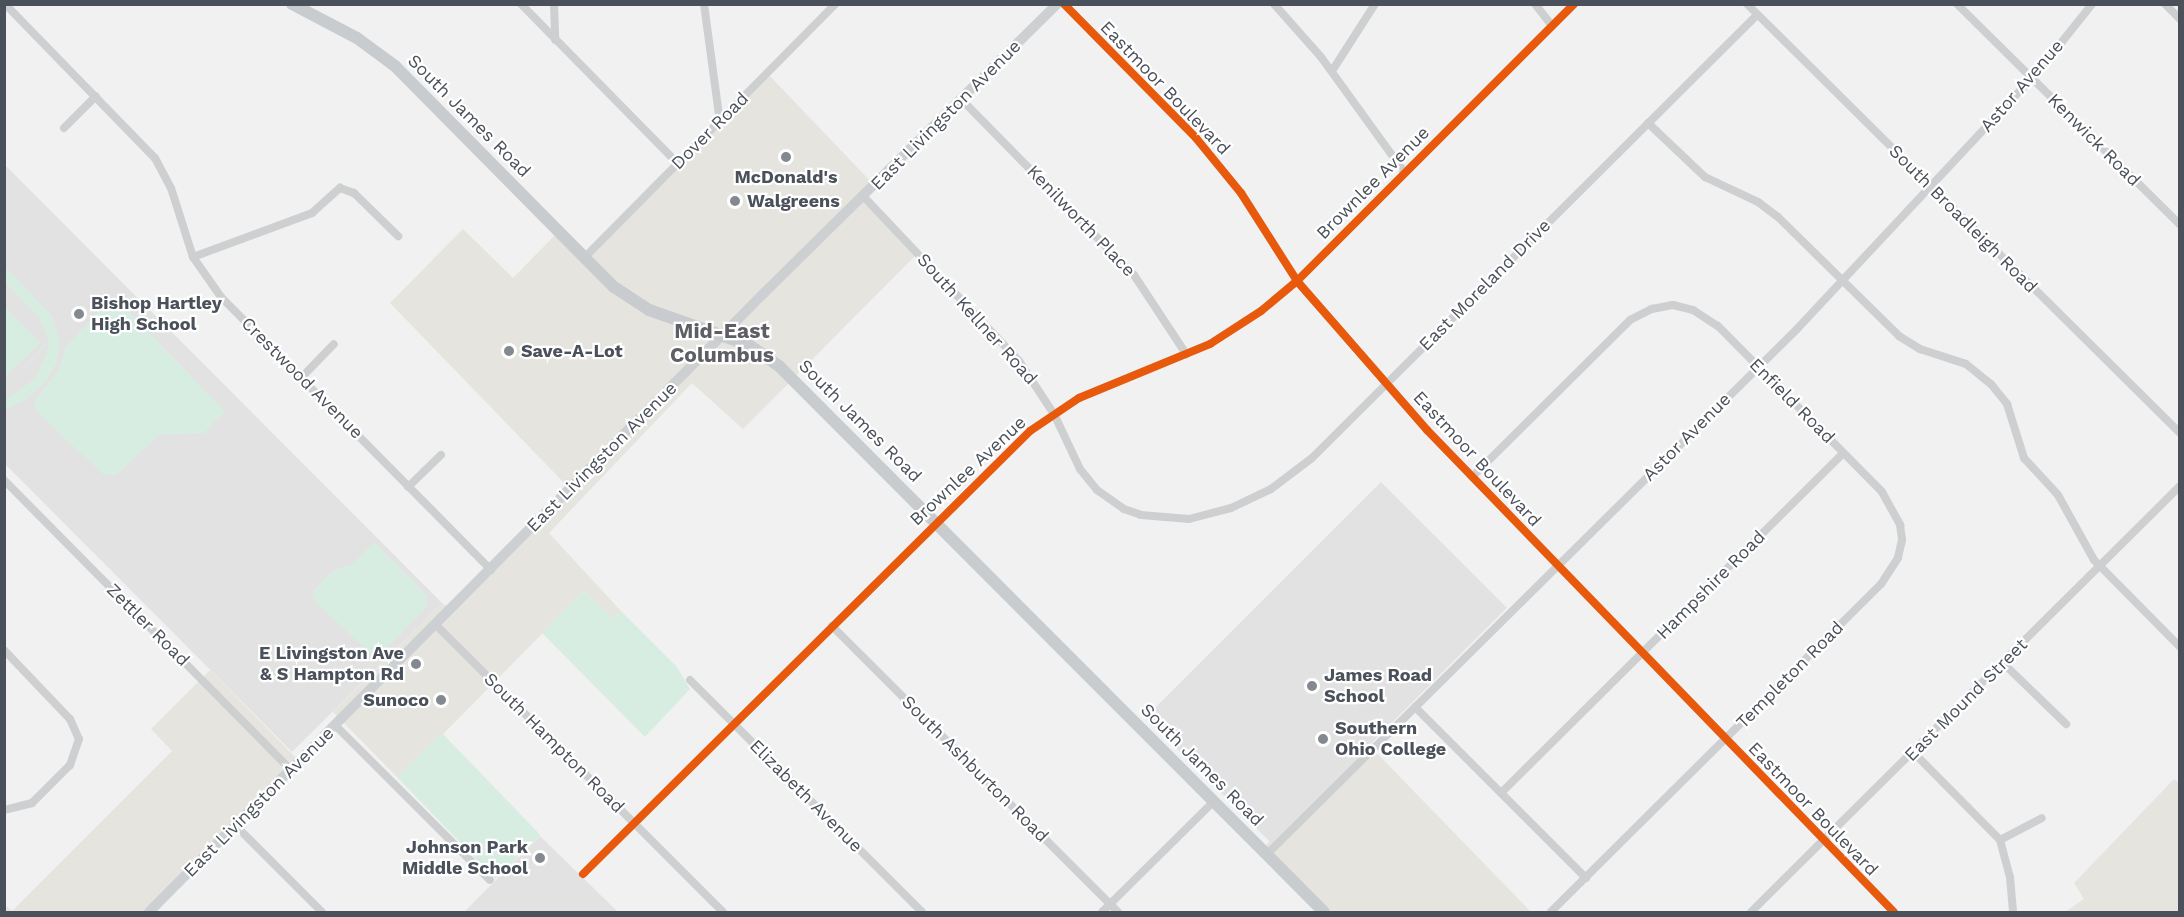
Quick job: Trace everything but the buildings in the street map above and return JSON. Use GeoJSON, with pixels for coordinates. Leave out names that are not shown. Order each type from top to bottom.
{"type":"FeatureCollection","features":[{"type":"Feature","properties":{"kind":"main road","name":"South James Road"},"geometry":{"type":"LineString","coordinates":[[292,4],[357,38],[395,66],[614,287],[649,310],[748,345],[779,366],[1324,912]]}},
{"type":"Feature","properties":{"kind":"main road","name":"East Livingston Avenue"},"geometry":{"type":"LineString","coordinates":[[149,912],[721,337],[1057,4]]}},
{"type":"Feature","properties":{"kind":"street","name":"Crestwood Avenue"},"geometry":{"type":"LineString","coordinates":[[5,4],[143,143],[165,172],[193,257],[221,297],[491,570]]}},
{"type":"Feature","properties":{"kind":"street"},"geometry":{"type":"LineString","coordinates":[[521,4],[678,164]]}},
{"type":"Feature","properties":{"kind":"street"},"geometry":{"type":"LineString","coordinates":[[554,4],[555,40]]}},
{"type":"Feature","properties":{"kind":"street"},"geometry":{"type":"LineString","coordinates":[[704,4],[720,122]]}},
{"type":"Feature","properties":{"kind":"street","name":"Dover Road"},"geometry":{"type":"LineString","coordinates":[[584,258],[835,4]]}},
{"type":"Feature","properties":{"kind":"street","name":"Eastmoor Boulevard"},"geometry":{"type":"LineString","coordinates":[[1064,4],[1196,138],[1241,193],[1297,281],[1472,477],[1894,912]]}},
{"type":"Feature","properties":{"kind":"street"},"geometry":{"type":"LineString","coordinates":[[1274,4],[1332,71],[1405,173]]}},
{"type":"Feature","properties":{"kind":"street"},"geometry":{"type":"LineString","coordinates":[[1332,71],[1375,4]]}},
{"type":"Feature","properties":{"kind":"street"},"geometry":{"type":"LineString","coordinates":[[1535,4],[1552,26]]}},
{"type":"Feature","properties":{"kind":"street","name":"Brownlee Avenue"},"geometry":{"type":"LineString","coordinates":[[583,874],[934,522],[1030,430],[1110,382],[1186,354],[1243,323],[1297,281],[1574,4]]}},
{"type":"Feature","properties":{"kind":"street","name":"South Broadleigh Road"},"geometry":{"type":"LineString","coordinates":[[1747,4],[2180,433]]}},
{"type":"Feature","properties":{"kind":"street","name":"Kenwick Road"},"geometry":{"type":"LineString","coordinates":[[1957,4],[2180,225]]}},
{"type":"Feature","properties":{"kind":"street","name":"Astor Avenue"},"geometry":{"type":"LineString","coordinates":[[1266,855],[1843,280],[2032,78],[2092,4]]}},
{"type":"Feature","properties":{"kind":"street"},"geometry":{"type":"LineString","coordinates":[[2165,4],[2180,19]]}},
{"type":"Feature","properties":{"kind":"street","name":"East Moreland Drive"},"geometry":{"type":"LineString","coordinates":[[1189,519],[1231,508],[1290,477],[1387,384],[1757,15]]}},
{"type":"Feature","properties":{"kind":"street"},"geometry":{"type":"LineString","coordinates":[[64,128],[96,96]]}},
{"type":"Feature","properties":{"kind":"street","name":"Kenilworth Place"},"geometry":{"type":"LineString","coordinates":[[961,99],[1126,266],[1165,317],[1186,354]]}},
{"type":"Feature","properties":{"kind":"street"},"geometry":{"type":"LineString","coordinates":[[1648,123],[1714,184],[1766,207],[1904,340],[1920,350],[1966,364],[2000,394],[2012,417],[2024,458],[2058,495],[2082,542],[2101,567],[2180,647]]}},
{"type":"Feature","properties":{"kind":"street"},"geometry":{"type":"LineString","coordinates":[[193,257],[312,213],[340,188],[354,193],[398,236]]}},
{"type":"Feature","properties":{"kind":"street","name":"South Kellner Road"},"geometry":{"type":"LineString","coordinates":[[864,197],[1019,361],[1054,414],[1080,469],[1103,496],[1141,515],[1189,519]]}},
{"type":"Feature","properties":{"kind":"street","name":"Enfield Road"},"geometry":{"type":"LineString","coordinates":[[1472,477],[1621,327],[1640,313],[1663,306],[1684,307],[1705,315],[1882,492],[1900,525]]}},
{"type":"Feature","properties":{"kind":"street"},"geometry":{"type":"LineString","coordinates":[[301,378],[334,344]]}},
{"type":"Feature","properties":{"kind":"street","name":"Hampshire Road"},"geometry":{"type":"LineString","coordinates":[[1501,793],[1843,453]]}},
{"type":"Feature","properties":{"kind":"street"},"geometry":{"type":"LineString","coordinates":[[408,487],[441,455]]}},
{"type":"Feature","properties":{"kind":"street","name":"Zettler Road"},"geometry":{"type":"LineString","coordinates":[[4,480],[291,770]]}},
{"type":"Feature","properties":{"kind":"street","name":"East Mound Street"},"geometry":{"type":"LineString","coordinates":[[1751,912],[2101,567],[2180,486]]}},
{"type":"Feature","properties":{"kind":"street","name":"Templeton Road"},"geometry":{"type":"LineString","coordinates":[[1551,912],[1881,584],[1899,558],[1900,525]]}},
{"type":"Feature","properties":{"kind":"street","name":"South Hampton Road"},"geometry":{"type":"LineString","coordinates":[[436,625],[723,912]]}},
{"type":"Feature","properties":{"kind":"street","name":"South Ashburton Road"},"geometry":{"type":"LineString","coordinates":[[832,626],[1118,912]]}},
{"type":"Feature","properties":{"kind":"street"},"geometry":{"type":"LineString","coordinates":[[4,650],[76,728],[79,739],[73,760],[52,783],[23,808],[4,810]]}},
{"type":"Feature","properties":{"kind":"street"},"geometry":{"type":"LineString","coordinates":[[2003,663],[2066,724]]}},
{"type":"Feature","properties":{"kind":"street","name":"Elizabeth Avenue"},"geometry":{"type":"LineString","coordinates":[[690,680],[922,912]]}},
{"type":"Feature","properties":{"kind":"street"},"geometry":{"type":"LineString","coordinates":[[1416,707],[1586,878]]}},
{"type":"Feature","properties":{"kind":"street"},"geometry":{"type":"LineString","coordinates":[[335,725],[490,880]]}},
{"type":"Feature","properties":{"kind":"street"},"geometry":{"type":"LineString","coordinates":[[1913,752],[2000,840],[2010,877],[2013,912]]}},
{"type":"Feature","properties":{"kind":"street"},"geometry":{"type":"LineString","coordinates":[[1102,912],[1213,802]]}},
{"type":"Feature","properties":{"kind":"street"},"geometry":{"type":"LineString","coordinates":[[2000,840],[2042,818]]}},
{"type":"Feature","properties":{"kind":"street"},"geometry":{"type":"LineString","coordinates":[[236,825],[322,912]]}},
{"type":"Feature","properties":{"kind":"shaded area"},"geometry":{"type":"Polygon","coordinates":[[[768,74],[876,187],[865,198],[918,253],[743,429],[692,383],[549,533],[621,611],[613,619],[584,591],[399,779],[333,712],[442,603],[451,609],[571,490],[390,303],[463,229],[513,278],[558,232],[585,259],[768,74]]]}},
{"type":"Feature","properties":{"kind":"shaded area","name":"Bishop Hartley High School"},"geometry":{"type":"Polygon","coordinates":[[[4,164],[442,603],[292,752],[5,464],[4,164]]]}},
{"type":"Feature","properties":{"kind":"shaded area"},"geometry":{"type":"Polygon","coordinates":[[[1381,482],[1507,608],[1271,843],[1146,717],[1381,482]]]}},
{"type":"Feature","properties":{"kind":"shaded area"},"geometry":{"type":"Polygon","coordinates":[[[210,670],[300,762],[151,912],[5,912],[4,904],[12,911],[172,751],[151,729],[210,670]]]}},
{"type":"Feature","properties":{"kind":"shaded area"},"geometry":{"type":"Polygon","coordinates":[[[1368,744],[1531,912],[1324,912],[1261,850],[1368,744]]]}},
{"type":"Feature","properties":{"kind":"shaded area"},"geometry":{"type":"Polygon","coordinates":[[[2174,779],[2180,784],[2179,912],[2065,912],[2084,899],[2074,883],[2174,779]]]}},
{"type":"Feature","properties":{"kind":"shaded area","name":"Johnson Park Middle School"},"geometry":{"type":"Polygon","coordinates":[[[540,836],[618,912],[464,912],[540,836]]]}},
{"type":"Feature","properties":{"kind":"green space"},"geometry":{"type":"Polygon","coordinates":[[[5,267],[52,316],[60,344],[56,364],[46,381],[28,398],[5,410],[5,400],[35,379],[49,349],[48,343],[5,387],[49,340],[39,317],[5,282],[5,267]]]}},
{"type":"Feature","properties":{"kind":"green space"},"geometry":{"type":"Polygon","coordinates":[[[120,303],[225,411],[204,433],[159,435],[116,475],[104,475],[35,410],[35,400],[59,370],[66,347],[104,305],[120,303]]]}},
{"type":"Feature","properties":{"kind":"green space"},"geometry":{"type":"Polygon","coordinates":[[[5,307],[40,343],[5,377],[5,307]]]}},
{"type":"Feature","properties":{"kind":"green space"},"geometry":{"type":"Polygon","coordinates":[[[374,542],[426,594],[427,606],[376,659],[315,601],[313,591],[334,570],[351,565],[374,542]]]}},
{"type":"Feature","properties":{"kind":"green space"},"geometry":{"type":"Polygon","coordinates":[[[584,591],[613,618],[621,611],[677,667],[690,689],[645,737],[542,633],[584,591]]]}},
{"type":"Feature","properties":{"kind":"green space"},"geometry":{"type":"Polygon","coordinates":[[[442,733],[541,835],[495,879],[397,777],[442,733]]]}},
{"type":"Feature","properties":{"kind":"cycle path"},"geometry":{"type":"LineString","coordinates":[[1064,4],[1196,138],[1241,193],[1297,281],[1427,430],[1894,912]]}},
{"type":"Feature","properties":{"kind":"cycle path"},"geometry":{"type":"LineString","coordinates":[[583,874],[1030,431],[1079,398],[1210,344],[1261,311],[1297,281],[1574,4]]}},
{"type":"Feature","properties":{"kind":"place","name":"McDonald's"},"geometry":{"type":"Point","coordinates":[786,157]}},
{"type":"Feature","properties":{"kind":"place","name":"Walgreens"},"geometry":{"type":"Point","coordinates":[735,201]}},
{"type":"Feature","properties":{"kind":"place","name":"Bishop Hartley High School"},"geometry":{"type":"Point","coordinates":[79,314]}},
{"type":"Feature","properties":{"kind":"place","name":"Save-A-Lot"},"geometry":{"type":"Point","coordinates":[509,351]}},
{"type":"Feature","properties":{"kind":"place","name":"E Livingston Ave & S Hampton Rd"},"geometry":{"type":"Point","coordinates":[416,664]}},
{"type":"Feature","properties":{"kind":"place","name":"James Road School"},"geometry":{"type":"Point","coordinates":[1312,686]}},
{"type":"Feature","properties":{"kind":"place","name":"Sunoco"},"geometry":{"type":"Point","coordinates":[441,700]}},
{"type":"Feature","properties":{"kind":"place","name":"Southern Ohio College"},"geometry":{"type":"Point","coordinates":[1323,739]}},
{"type":"Feature","properties":{"kind":"place","name":"Johnson Park Middle School"},"geometry":{"type":"Point","coordinates":[540,858]}},
{"type":"Feature","properties":{"kind":"district","name":"Mid-East Columbus"},"geometry":{"type":"Point","coordinates":[722,343]}}]}
